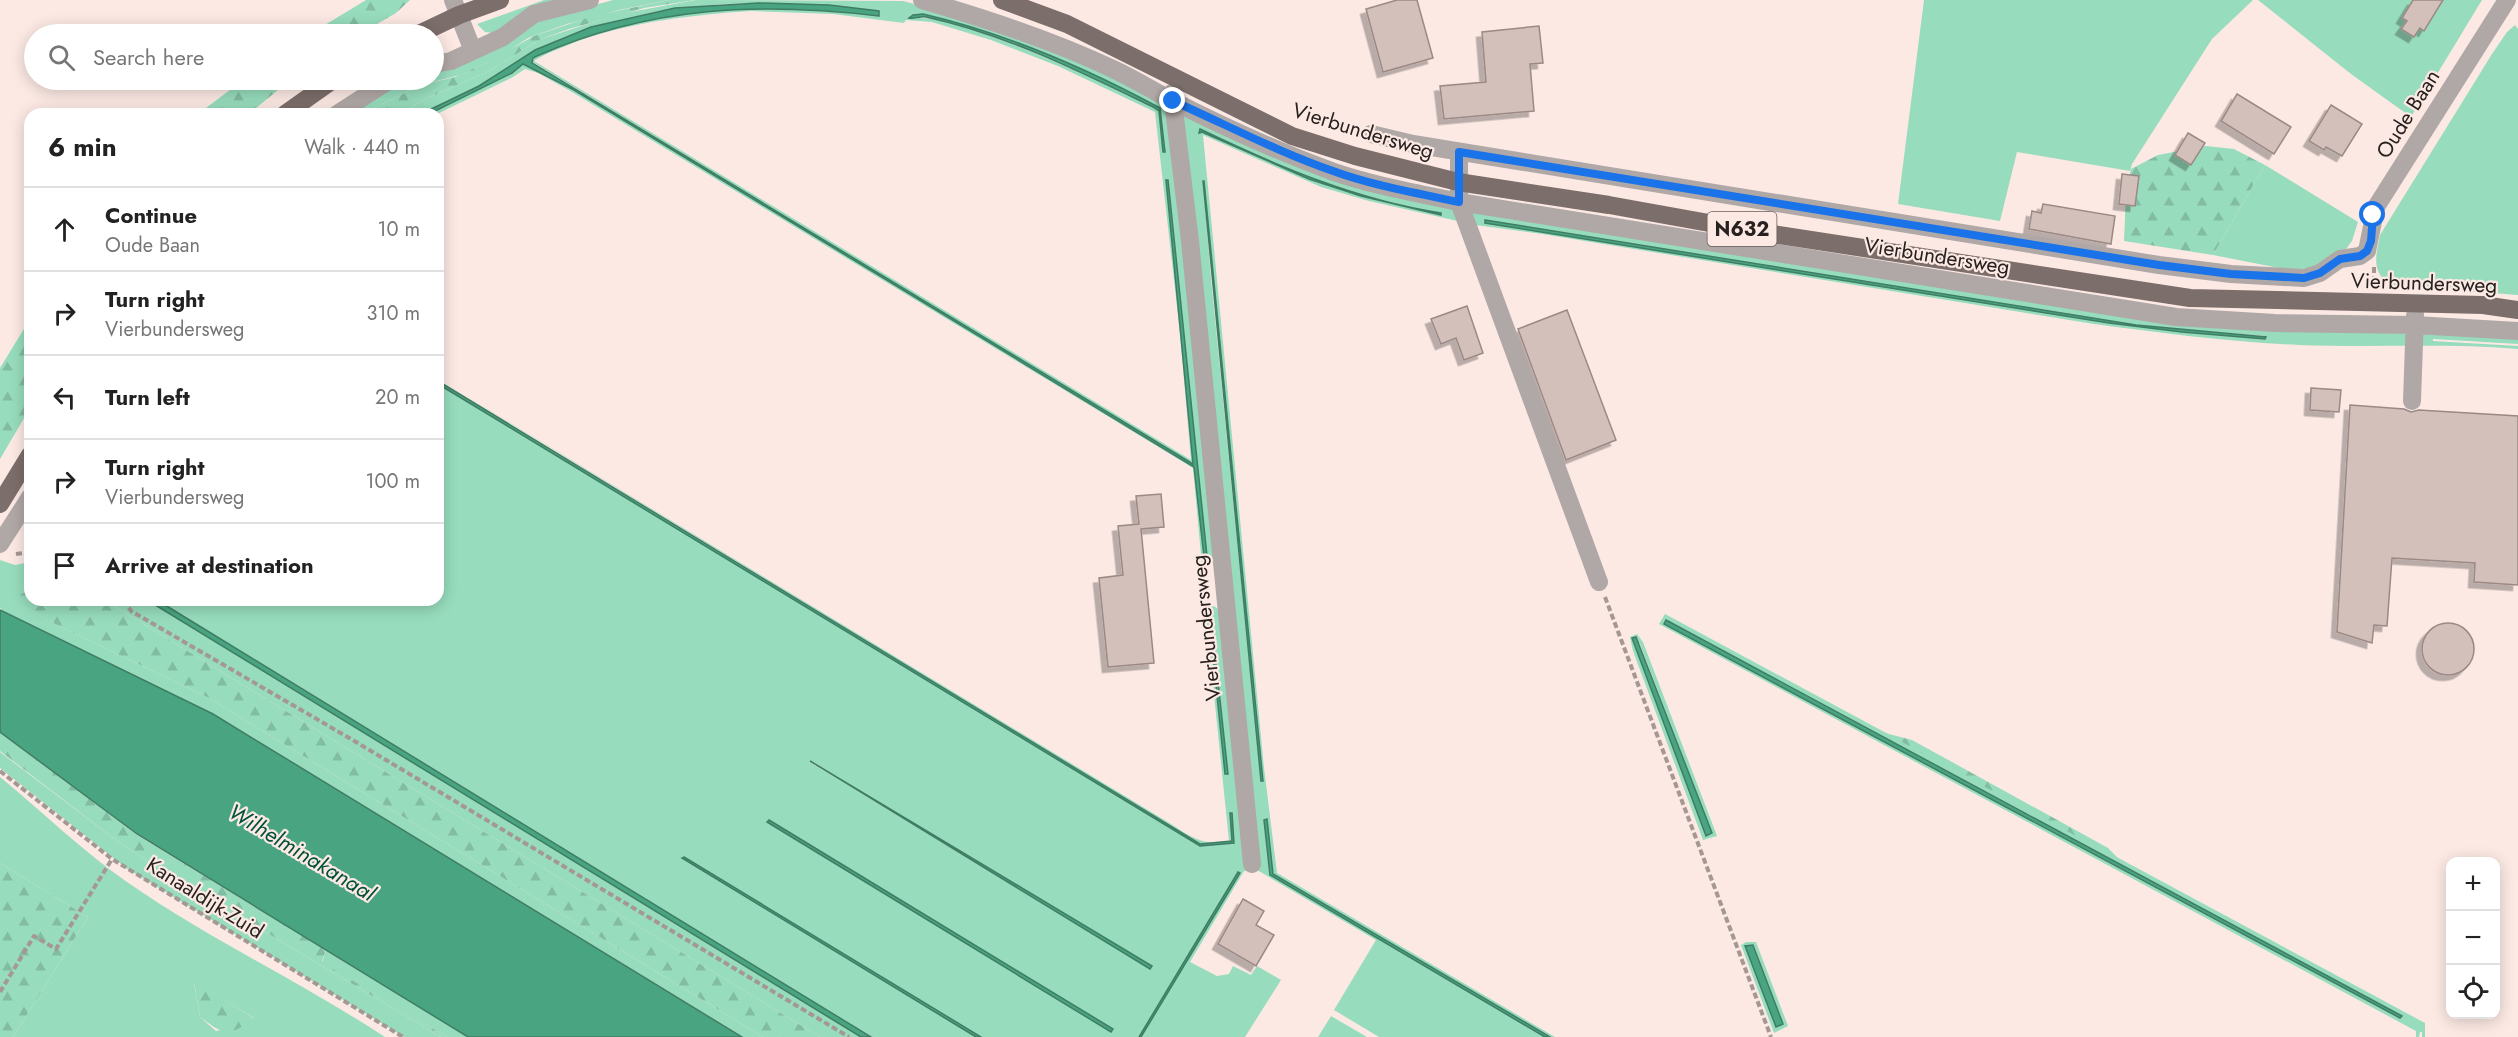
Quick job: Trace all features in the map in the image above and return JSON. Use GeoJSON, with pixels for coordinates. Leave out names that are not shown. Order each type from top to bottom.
{"type":"FeatureCollection","features":[{"type":"Feature","properties":{"kind":"main road"},"geometry":{"type":"LineString","coordinates":[[432,24],[456,7],[500,0]]}},
{"type":"Feature","properties":{"kind":"main road","name":"Vierbundersweg"},"geometry":{"type":"LineString","coordinates":[[1002,0],[1067,24],[1292,136],[1355,156],[1458,182],[1609,205],[1759,232],[2190,298],[2483,305],[2518,310]]}},
{"type":"Feature","properties":{"kind":"main road"},"geometry":{"type":"LineString","coordinates":[[293,108],[319,90]]}},
{"type":"Feature","properties":{"kind":"main road"},"geometry":{"type":"LineString","coordinates":[[0,504],[24,464]]}},
{"type":"Feature","properties":{"kind":"street"},"geometry":{"type":"LineString","coordinates":[[444,62],[503,37],[534,14],[590,0]]}},
{"type":"Feature","properties":{"kind":"street","name":"Vierbundersweg"},"geometry":{"type":"LineString","coordinates":[[922,0],[1025,32],[1115,70],[1173,101],[1288,154],[1380,185],[1459,202],[2176,317],[2275,324],[2415,326],[2518,331]]}},
{"type":"Feature","properties":{"kind":"street","name":"Oude Baan"},"geometry":{"type":"LineString","coordinates":[[2360,256],[2367,251],[2371,241],[2371,222],[2376,207],[2507,0]]}},
{"type":"Feature","properties":{"kind":"street"},"geometry":{"type":"LineString","coordinates":[[456,7],[473,51]]}},
{"type":"Feature","properties":{"kind":"street","name":"Vierbundersweg"},"geometry":{"type":"LineString","coordinates":[[1169,75],[1185,193],[1252,864]]}},
{"type":"Feature","properties":{"kind":"street"},"geometry":{"type":"LineString","coordinates":[[346,108],[374,90]]}},
{"type":"Feature","properties":{"kind":"street","name":"Vierbundersweg"},"geometry":{"type":"LineString","coordinates":[[1371,135],[1459,152],[2203,271],[2304,278],[2320,273],[2340,259],[2360,256]]}},
{"type":"Feature","properties":{"kind":"street"},"geometry":{"type":"LineString","coordinates":[[1459,152],[1459,202],[1599,582]]}},
{"type":"Feature","properties":{"kind":"street"},"geometry":{"type":"LineString","coordinates":[[2412,401],[2415,304]]}},
{"type":"Feature","properties":{"kind":"street"},"geometry":{"type":"LineString","coordinates":[[1,542],[24,506]]}},
{"type":"Feature","properties":{"kind":"path"},"geometry":{"type":"LineString","coordinates":[[1599,582],[1771,1037]]}},
{"type":"Feature","properties":{"kind":"path"},"geometry":{"type":"LineString","coordinates":[[128,606],[131,611],[372,751],[849,1037]]}},
{"type":"Feature","properties":{"kind":"path","name":"Kanaaldijk-Zuid"},"geometry":{"type":"LineString","coordinates":[[0,771],[112,859],[403,1037]]}},
{"type":"Feature","properties":{"kind":"path"},"geometry":{"type":"LineString","coordinates":[[0,992],[34,936],[57,949],[112,859]]}},
{"type":"Feature","properties":{"kind":"green space"},"geometry":{"type":"Polygon","coordinates":[[[366,0],[410,0],[396,13],[377,24],[326,24],[366,0]]]}},
{"type":"Feature","properties":{"kind":"green space"},"geometry":{"type":"Polygon","coordinates":[[[544,0],[564,0],[493,33],[485,32],[477,24],[544,0]]]}},
{"type":"Feature","properties":{"kind":"green space"},"geometry":{"type":"Polygon","coordinates":[[[613,0],[669,0],[567,24],[528,38],[501,56],[460,75],[444,79],[444,66],[530,23],[613,0]]]}},
{"type":"Feature","properties":{"kind":"green space"},"geometry":{"type":"Polygon","coordinates":[[[669,0],[695,0],[644,8],[569,29],[541,39],[487,72],[410,108],[374,108],[411,90],[444,90],[444,80],[488,62],[534,36],[593,16],[669,0]]]}},
{"type":"Feature","properties":{"kind":"green space"},"geometry":{"type":"Polygon","coordinates":[[[696,0],[903,1],[1030,39],[1172,105],[1217,557],[1211,565],[1202,566],[1193,468],[572,92],[538,73],[525,69],[444,111],[444,108],[441,108],[512,73],[523,64],[574,90],[1194,467],[1204,556],[1206,556],[1168,180],[1166,181],[1193,465],[531,61],[537,56],[580,39],[622,26],[663,17],[747,9],[789,9],[878,16],[879,11],[759,3],[723,4],[659,11],[591,27],[535,50],[479,86],[433,108],[410,108],[487,72],[541,39],[619,14],[696,0]],[[751,11],[686,17],[602,33],[551,52],[534,61],[1191,460],[1180,333],[1155,112],[1058,66],[991,40],[932,22],[906,20],[904,23],[833,14],[751,11]],[[923,14],[913,19],[931,19],[959,25],[994,37],[1069,68],[1153,107],[1159,111],[1163,152],[1165,152],[1159,108],[1103,79],[1044,53],[954,22],[923,14]]]}},
{"type":"Feature","properties":{"kind":"green space"},"geometry":{"type":"Polygon","coordinates":[[[1924,0],[2253,0],[2212,39],[2132,164],[2130,171],[2017,152],[2000,221],[1898,204],[1924,0]]]}},
{"type":"Feature","properties":{"kind":"green space"},"geometry":{"type":"Polygon","coordinates":[[[2258,0],[2482,0],[2411,117],[2351,74],[2258,0]]]}},
{"type":"Feature","properties":{"kind":"green space"},"geometry":{"type":"Polygon","coordinates":[[[2515,25],[2518,29],[2518,295],[2389,285],[2379,274],[2377,268],[2376,256],[2380,235],[2492,54],[2507,32],[2515,25]]]}},
{"type":"Feature","properties":{"kind":"green space"},"geometry":{"type":"Polygon","coordinates":[[[230,90],[278,90],[256,108],[206,108],[230,90]]]}},
{"type":"Feature","properties":{"kind":"green space"},"geometry":{"type":"Polygon","coordinates":[[[385,90],[411,90],[374,108],[356,108],[385,90]]]}},
{"type":"Feature","properties":{"kind":"green space"},"geometry":{"type":"Polygon","coordinates":[[[1181,110],[1452,206],[1462,222],[1369,201],[1321,187],[1203,135],[1264,768],[1277,873],[1555,1037],[1550,1037],[1273,874],[1267,820],[1270,875],[1545,1037],[1379,1037],[1334,1010],[1376,940],[1257,870],[1181,110]],[[1204,181],[1211,278],[1261,780],[1263,780],[1204,181]]]}},
{"type":"Feature","properties":{"kind":"green space"},"geometry":{"type":"Polygon","coordinates":[[[2206,146],[2234,149],[2265,165],[2213,255],[2124,241],[2126,193],[2131,169],[2158,155],[2206,146]]]}},
{"type":"Feature","properties":{"kind":"green space"},"geometry":{"type":"Polygon","coordinates":[[[2265,165],[2358,222],[2352,241],[2346,249],[2313,268],[2289,270],[2213,255],[2265,165]]]}},
{"type":"Feature","properties":{"kind":"green space"},"geometry":{"type":"Polygon","coordinates":[[[1474,210],[2294,331],[2518,336],[2518,344],[2433,339],[2433,341],[2518,346],[2518,349],[2463,346],[2273,344],[2145,331],[1475,225],[1472,214],[1474,210]],[[1485,220],[1485,223],[2109,323],[2227,336],[2265,336],[2136,325],[1485,220]]]}},
{"type":"Feature","properties":{"kind":"green space"},"geometry":{"type":"Polygon","coordinates":[[[24,329],[24,418],[0,459],[0,368],[24,329]]]}},
{"type":"Feature","properties":{"kind":"green space"},"geometry":{"type":"Polygon","coordinates":[[[444,383],[1182,831],[1202,841],[1210,842],[1229,841],[1206,607],[1214,606],[1223,613],[1249,871],[1244,871],[1190,962],[1217,976],[1229,974],[1233,966],[1251,975],[1257,966],[1281,980],[1245,1037],[1141,1037],[1240,873],[1238,872],[1139,1037],[981,1037],[683,857],[976,1037],[871,1037],[167,606],[444,606],[444,388],[1200,846],[1232,841],[1200,844],[444,383]],[[1212,616],[1209,617],[1225,773],[1228,773],[1212,616]],[[810,762],[1150,969],[1151,966],[810,762]],[[769,820],[768,823],[1111,1032],[1112,1030],[769,820]]]}},
{"type":"Feature","properties":{"kind":"green space"},"geometry":{"type":"Polygon","coordinates":[[[0,560],[15,565],[24,563],[24,593],[13,601],[61,627],[207,697],[763,1037],[743,1037],[213,714],[3,612],[0,607],[0,560]]]}},
{"type":"Feature","properties":{"kind":"green space"},"geometry":{"type":"Polygon","coordinates":[[[24,592],[24,606],[114,606],[820,1037],[763,1037],[207,697],[12,601],[24,592]]]}},
{"type":"Feature","properties":{"kind":"green space"},"geometry":{"type":"Polygon","coordinates":[[[114,606],[157,606],[861,1037],[820,1037],[114,606]]]}},
{"type":"Feature","properties":{"kind":"green space"},"geometry":{"type":"Polygon","coordinates":[[[1665,614],[2425,1023],[2425,1037],[2422,1037],[2422,1032],[2420,1032],[2419,1037],[2416,1037],[2416,1031],[1659,624],[1665,614]],[[1666,620],[1665,624],[2399,1018],[2401,1016],[1666,620]]]}},
{"type":"Feature","properties":{"kind":"green space"},"geometry":{"type":"Polygon","coordinates":[[[1637,634],[1643,642],[1717,836],[1703,840],[1633,651],[1630,637],[1637,634]],[[1633,639],[1706,835],[1712,833],[1640,644],[1633,639]]]}},
{"type":"Feature","properties":{"kind":"green space"},"geometry":{"type":"Polygon","coordinates":[[[0,732],[137,835],[326,950],[322,961],[325,964],[447,1037],[441,1037],[163,871],[117,841],[0,751],[0,732]]]}},
{"type":"Feature","properties":{"kind":"green space"},"geometry":{"type":"Polygon","coordinates":[[[1885,733],[1912,740],[2108,848],[2119,859],[1885,733]]]}},
{"type":"Feature","properties":{"kind":"green space"},"geometry":{"type":"Polygon","coordinates":[[[0,752],[117,841],[163,871],[441,1037],[404,1037],[126,868],[0,768],[0,752]]]}},
{"type":"Feature","properties":{"kind":"green space"},"geometry":{"type":"Polygon","coordinates":[[[0,777],[110,870],[158,903],[385,1037],[13,1037],[88,917],[0,863],[0,777]],[[194,983],[200,1017],[216,1031],[246,1024],[254,1018],[194,983]]]}},
{"type":"Feature","properties":{"kind":"green space"},"geometry":{"type":"Polygon","coordinates":[[[0,863],[88,917],[13,1037],[0,1037],[0,863]]]}},
{"type":"Feature","properties":{"kind":"green space"},"geometry":{"type":"Polygon","coordinates":[[[1746,942],[1756,942],[1788,1026],[1774,1033],[1741,945],[1746,942]],[[1754,945],[1745,946],[1776,1027],[1783,1023],[1754,945]]]}},
{"type":"Feature","properties":{"kind":"green space"},"geometry":{"type":"Polygon","coordinates":[[[326,950],[468,1037],[447,1037],[322,963],[326,950]]]}},
{"type":"Feature","properties":{"kind":"green space"},"geometry":{"type":"Polygon","coordinates":[[[194,982],[255,1019],[232,1031],[227,1032],[216,1028],[200,1017],[194,982]]]}},
{"type":"Feature","properties":{"kind":"green space"},"geometry":{"type":"Polygon","coordinates":[[[1331,1016],[1367,1037],[1318,1037],[1331,1016]]]}},
{"type":"Feature","properties":{"kind":"water"},"geometry":{"type":"Polygon","coordinates":[[[759,3],[829,5],[879,11],[879,16],[790,9],[705,12],[621,27],[579,39],[533,58],[532,63],[1193,464],[1166,180],[1168,180],[1207,556],[1204,557],[1194,467],[574,90],[523,64],[512,73],[441,108],[433,108],[479,86],[535,50],[591,27],[675,8],[759,3]]]}},
{"type":"Feature","properties":{"kind":"water"},"geometry":{"type":"Polygon","coordinates":[[[923,14],[984,31],[1044,53],[1160,108],[1165,152],[1163,152],[1159,111],[1153,107],[1042,55],[985,33],[926,17],[909,18],[923,14]]]}},
{"type":"Feature","properties":{"kind":"water"},"geometry":{"type":"Polygon","coordinates":[[[1200,129],[1318,180],[1378,200],[1441,213],[1441,215],[1361,196],[1309,179],[1202,132],[1199,133],[1200,129]]]}},
{"type":"Feature","properties":{"kind":"water"},"geometry":{"type":"Polygon","coordinates":[[[1204,181],[1263,781],[1261,781],[1204,181]]]}},
{"type":"Feature","properties":{"kind":"water"},"geometry":{"type":"Polygon","coordinates":[[[1485,220],[2136,325],[2266,337],[2265,339],[2182,332],[2109,323],[1485,223],[1485,220]]]}},
{"type":"Feature","properties":{"kind":"water"},"geometry":{"type":"Polygon","coordinates":[[[444,385],[1200,844],[1232,841],[1230,813],[1232,813],[1234,843],[1200,846],[444,388],[444,385]]]}},
{"type":"Feature","properties":{"kind":"water"},"geometry":{"type":"Polygon","coordinates":[[[157,606],[167,606],[871,1037],[861,1037],[157,606]]]}},
{"type":"Feature","properties":{"kind":"water","name":"Wilhelminakanaal"},"geometry":{"type":"Polygon","coordinates":[[[0,610],[213,714],[742,1037],[468,1037],[137,834],[0,732],[0,610]]]}},
{"type":"Feature","properties":{"kind":"water"},"geometry":{"type":"Polygon","coordinates":[[[1211,616],[1228,774],[1225,774],[1209,617],[1211,616]]]}},
{"type":"Feature","properties":{"kind":"water"},"geometry":{"type":"Polygon","coordinates":[[[1666,620],[2402,1016],[2400,1018],[1664,624],[1666,620]]]}},
{"type":"Feature","properties":{"kind":"water"},"geometry":{"type":"Polygon","coordinates":[[[1636,637],[1712,833],[1706,836],[1632,638],[1636,637]]]}},
{"type":"Feature","properties":{"kind":"water"},"geometry":{"type":"Polygon","coordinates":[[[810,761],[1152,966],[1150,969],[810,761]]]}},
{"type":"Feature","properties":{"kind":"water"},"geometry":{"type":"Polygon","coordinates":[[[1267,819],[1273,874],[1550,1037],[1545,1037],[1270,875],[1264,820],[1267,819]]]}},
{"type":"Feature","properties":{"kind":"water"},"geometry":{"type":"Polygon","coordinates":[[[769,820],[1113,1029],[1111,1032],[767,822],[769,820]]]}},
{"type":"Feature","properties":{"kind":"water"},"geometry":{"type":"Polygon","coordinates":[[[684,857],[981,1037],[976,1037],[682,858],[684,857]]]}},
{"type":"Feature","properties":{"kind":"water"},"geometry":{"type":"Polygon","coordinates":[[[1238,872],[1240,873],[1139,1037],[1238,872]]]}},
{"type":"Feature","properties":{"kind":"water"},"geometry":{"type":"Polygon","coordinates":[[[1753,945],[1783,1024],[1776,1027],[1745,946],[1753,945]]]}},
{"type":"Feature","properties":{"kind":"building"},"geometry":{"type":"Polygon","coordinates":[[[1397,0],[1417,0],[1433,58],[1383,72],[1366,9],[1397,0]]]}},
{"type":"Feature","properties":{"kind":"building"},"geometry":{"type":"Polygon","coordinates":[[[2413,0],[2443,0],[2424,31],[2420,28],[2414,37],[2401,29],[2407,21],[2402,18],[2413,0]]]}},
{"type":"Feature","properties":{"kind":"building"},"geometry":{"type":"Polygon","coordinates":[[[1539,26],[1543,63],[1530,64],[1534,111],[1444,119],[1440,86],[1486,82],[1482,32],[1539,26]]]}},
{"type":"Feature","properties":{"kind":"building"},"geometry":{"type":"Polygon","coordinates":[[[2237,94],[2291,127],[2274,154],[2221,121],[2237,94]]]}},
{"type":"Feature","properties":{"kind":"building"},"geometry":{"type":"Polygon","coordinates":[[[2331,105],[2362,124],[2342,156],[2326,147],[2324,150],[2309,141],[2331,105]]]}},
{"type":"Feature","properties":{"kind":"building"},"geometry":{"type":"Polygon","coordinates":[[[2188,133],[2205,143],[2191,165],[2175,155],[2188,133]]]}},
{"type":"Feature","properties":{"kind":"building"},"geometry":{"type":"Polygon","coordinates":[[[2122,174],[2139,176],[2135,206],[2119,204],[2122,174]]]}},
{"type":"Feature","properties":{"kind":"building"},"geometry":{"type":"Polygon","coordinates":[[[2043,204],[2115,216],[2111,244],[2029,229],[2032,211],[2041,213],[2043,204]]]}},
{"type":"Feature","properties":{"kind":"building"},"geometry":{"type":"Polygon","coordinates":[[[1467,306],[1483,353],[1464,360],[1456,338],[1441,344],[1431,319],[1467,306]]]}},
{"type":"Feature","properties":{"kind":"building"},"geometry":{"type":"Polygon","coordinates":[[[1567,310],[1616,440],[1566,460],[1518,329],[1567,310]]]}},
{"type":"Feature","properties":{"kind":"building"},"geometry":{"type":"Polygon","coordinates":[[[2311,388],[2341,390],[2339,412],[2310,410],[2311,388]]]}},
{"type":"Feature","properties":{"kind":"building"},"geometry":{"type":"Polygon","coordinates":[[[2350,405],[2404,409],[2411,412],[2419,410],[2518,416],[2518,585],[2474,582],[2475,563],[2392,558],[2387,626],[2374,625],[2372,643],[2337,632],[2350,405]]]}},
{"type":"Feature","properties":{"kind":"building"},"geometry":{"type":"Polygon","coordinates":[[[1161,494],[1164,527],[1141,529],[1154,663],[1108,667],[1099,578],[1123,575],[1118,526],[1139,524],[1136,496],[1161,494]]]}},
{"type":"Feature","properties":{"kind":"building"},"geometry":{"type":"Polygon","coordinates":[[[2443,623],[2453,623],[2462,627],[2470,635],[2474,649],[2470,663],[2462,671],[2453,675],[2443,675],[2434,671],[2426,663],[2422,654],[2422,644],[2426,635],[2434,627],[2443,623]]]}},
{"type":"Feature","properties":{"kind":"building"},"geometry":{"type":"Polygon","coordinates":[[[1243,899],[1264,911],[1256,925],[1274,935],[1256,966],[1218,944],[1243,899]]]}},
{"type":"Feature","properties":{"kind":"route"},"geometry":{"type":"LineString","coordinates":[[1173,101],[1288,154],[1336,172],[1380,185],[1459,202],[1459,152],[2159,265],[2231,274],[2304,278],[2320,273],[2335,261],[2360,256],[2367,251],[2371,241],[2373,215]]}}]}
